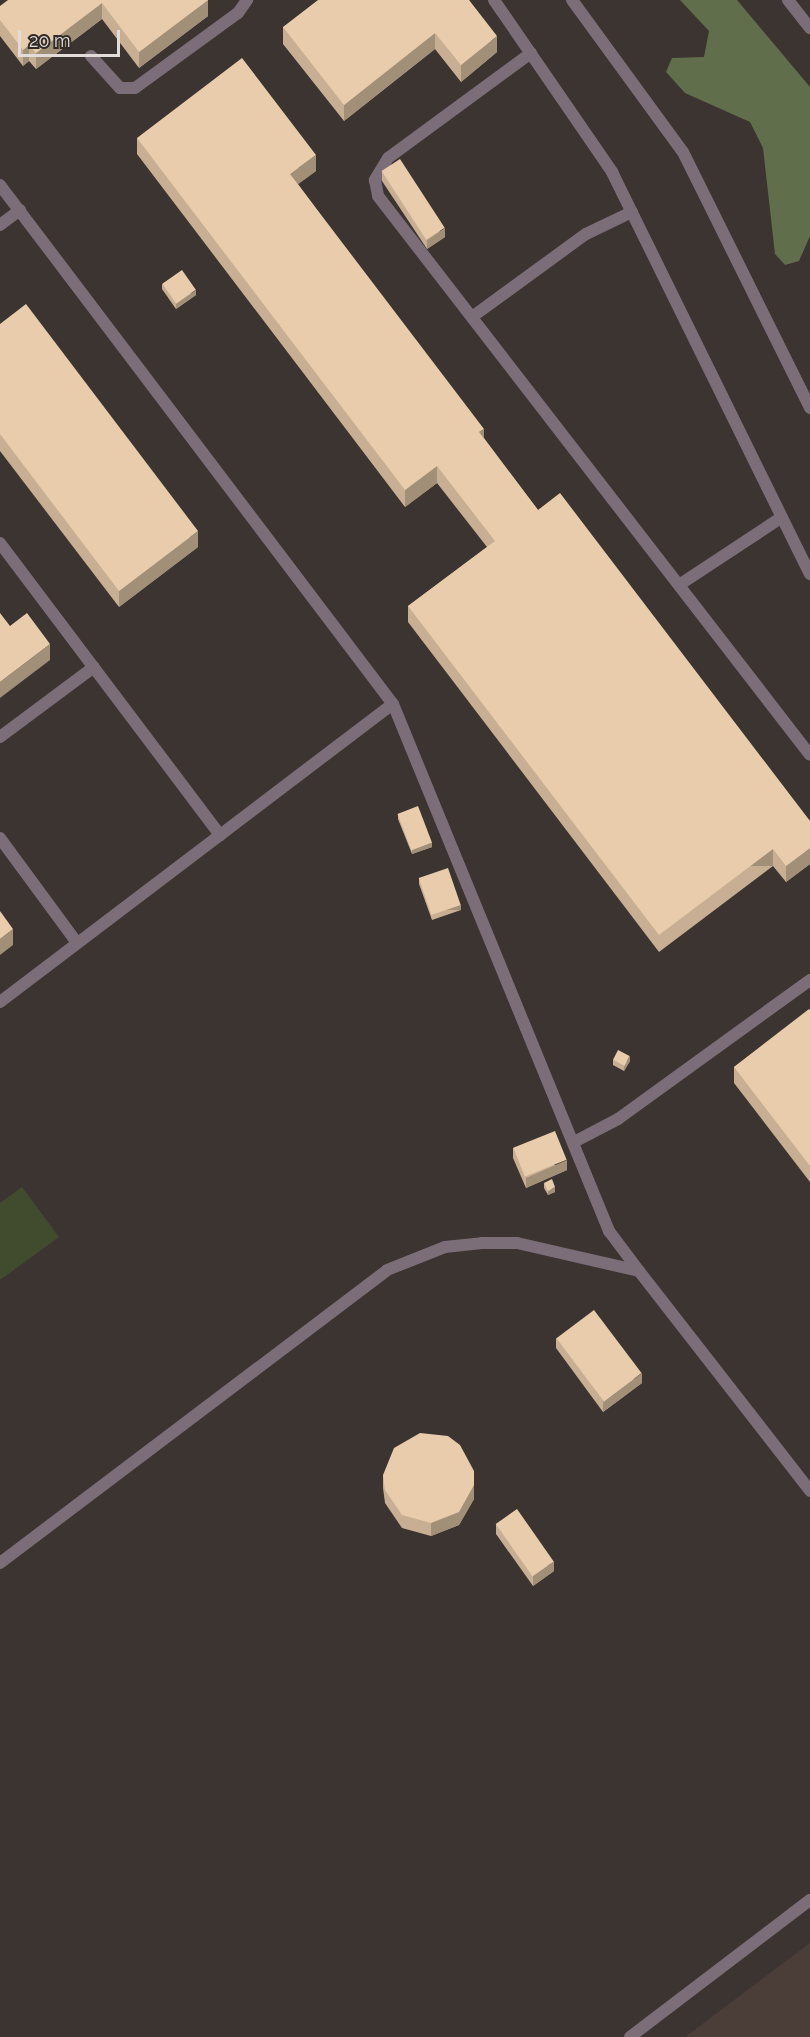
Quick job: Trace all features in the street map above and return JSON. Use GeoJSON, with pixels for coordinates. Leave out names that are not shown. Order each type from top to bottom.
{"type":"FeatureCollection","features":[{"type":"Feature","properties":{"kind":"lane"},"geometry":{"type":"LineString","coordinates":[[91,56],[120,88],[135,88],[238,13],[247,0]]}},
{"type":"Feature","properties":{"kind":"lane"},"geometry":{"type":"LineString","coordinates":[[494,0],[612,172],[810,574]]}},
{"type":"Feature","properties":{"kind":"lane"},"geometry":{"type":"LineString","coordinates":[[572,0],[682,152],[810,408]]}},
{"type":"Feature","properties":{"kind":"lane"},"geometry":{"type":"LineString","coordinates":[[788,0],[810,28]]}},
{"type":"Feature","properties":{"kind":"lane"},"geometry":{"type":"LineString","coordinates":[[531,53],[388,158],[375,180],[378,196],[810,755]]}},
{"type":"Feature","properties":{"kind":"lane"},"geometry":{"type":"LineString","coordinates":[[0,184],[393,704],[609,1231],[810,1491]]}},
{"type":"Feature","properties":{"kind":"lane"},"geometry":{"type":"LineString","coordinates":[[0,225],[20,210]]}},
{"type":"Feature","properties":{"kind":"lane"},"geometry":{"type":"LineString","coordinates":[[472,317],[586,234],[632,212]]}},
{"type":"Feature","properties":{"kind":"lane"},"geometry":{"type":"LineString","coordinates":[[679,585],[782,517]]}},
{"type":"Feature","properties":{"kind":"lane"},"geometry":{"type":"LineString","coordinates":[[0,543],[220,835]]}},
{"type":"Feature","properties":{"kind":"lane"},"geometry":{"type":"LineString","coordinates":[[0,737],[94,667]]}},
{"type":"Feature","properties":{"kind":"lane"},"geometry":{"type":"LineString","coordinates":[[0,1002],[393,704]]}},
{"type":"Feature","properties":{"kind":"lane"},"geometry":{"type":"LineString","coordinates":[[0,838],[77,943]]}},
{"type":"Feature","properties":{"kind":"lane"},"geometry":{"type":"LineString","coordinates":[[574,1142],[618,1119],[810,980]]}},
{"type":"Feature","properties":{"kind":"lane"},"geometry":{"type":"LineString","coordinates":[[0,1563],[387,1270],[412,1257],[445,1247],[518,1243],[639,1271]]}},
{"type":"Feature","properties":{"kind":"lane"},"geometry":{"type":"LineString","coordinates":[[630,2037],[810,1900]]}},
{"type":"Feature","properties":{"kind":"shaded area"},"geometry":{"type":"Polygon","coordinates":[[[810,1943],[810,2037],[685,2037],[810,1943]]]}},
{"type":"Feature","properties":{"kind":"green space"},"geometry":{"type":"Polygon","coordinates":[[[680,0],[737,0],[810,87],[810,236],[799,261],[785,265],[775,254],[763,148],[750,122],[685,93],[666,72],[672,58],[704,57],[709,31],[680,0]]]}},
{"type":"Feature","properties":{"kind":"green space"},"geometry":{"type":"Polygon","coordinates":[[[22,1187],[59,1237],[0,1280],[0,1203],[22,1187]]]}},
{"type":"Feature","properties":{"kind":"building"},"geometry":{"type":"Polygon","coordinates":[[[8,0],[208,0],[139,52],[102,3],[36,53],[29,45],[23,50],[0,20],[0,6],[8,0]]]}},
{"type":"Feature","properties":{"kind":"building"},"geometry":{"type":"Polygon","coordinates":[[[318,0],[469,0],[497,36],[461,65],[435,33],[344,105],[283,27],[318,0]]]}},
{"type":"Feature","properties":{"kind":"building"},"geometry":{"type":"Polygon","coordinates":[[[242,58],[316,155],[290,174],[484,429],[479,432],[538,510],[560,493],[810,821],[810,848],[786,866],[773,849],[659,935],[408,606],[495,541],[437,466],[405,490],[137,138],[242,58]]]}},
{"type":"Feature","properties":{"kind":"building"},"geometry":{"type":"Polygon","coordinates":[[[400,159],[445,228],[426,240],[382,171],[400,159]]]}},
{"type":"Feature","properties":{"kind":"building"},"geometry":{"type":"Polygon","coordinates":[[[182,270],[196,290],[176,303],[162,284],[182,270]]]}},
{"type":"Feature","properties":{"kind":"building"},"geometry":{"type":"Polygon","coordinates":[[[26,304],[198,531],[119,591],[0,434],[0,324],[26,304]]]}},
{"type":"Feature","properties":{"kind":"building"},"geometry":{"type":"Polygon","coordinates":[[[0,613],[10,626],[27,613],[50,644],[0,682],[0,613]]]}},
{"type":"Feature","properties":{"kind":"building"},"geometry":{"type":"Polygon","coordinates":[[[418,806],[432,842],[411,850],[397,814],[418,806]]]}},
{"type":"Feature","properties":{"kind":"building"},"geometry":{"type":"Polygon","coordinates":[[[448,868],[461,905],[431,915],[419,878],[448,868]]]}},
{"type":"Feature","properties":{"kind":"building"},"geometry":{"type":"Polygon","coordinates":[[[0,911],[13,929],[0,939],[0,911]]]}},
{"type":"Feature","properties":{"kind":"building"},"geometry":{"type":"Polygon","coordinates":[[[810,1010],[810,1166],[734,1067],[810,1010]]]}},
{"type":"Feature","properties":{"kind":"building"},"geometry":{"type":"Polygon","coordinates":[[[618,1050],[630,1056],[625,1066],[613,1060],[618,1050]]]}},
{"type":"Feature","properties":{"kind":"building"},"geometry":{"type":"Polygon","coordinates":[[[555,1131],[567,1160],[525,1177],[513,1148],[555,1131]]]}},
{"type":"Feature","properties":{"kind":"building"},"geometry":{"type":"Polygon","coordinates":[[[552,1179],[555,1187],[548,1191],[544,1183],[552,1179]]]}},
{"type":"Feature","properties":{"kind":"building"},"geometry":{"type":"Polygon","coordinates":[[[594,1310],[642,1373],[604,1401],[556,1338],[594,1310]]]}},
{"type":"Feature","properties":{"kind":"building"},"geometry":{"type":"Polygon","coordinates":[[[420,1433],[448,1436],[460,1445],[474,1471],[474,1485],[459,1512],[431,1523],[402,1515],[385,1490],[383,1475],[394,1448],[420,1433]]]}},
{"type":"Feature","properties":{"kind":"building"},"geometry":{"type":"Polygon","coordinates":[[[517,1509],[554,1561],[532,1576],[496,1524],[517,1509]]]}}]}
